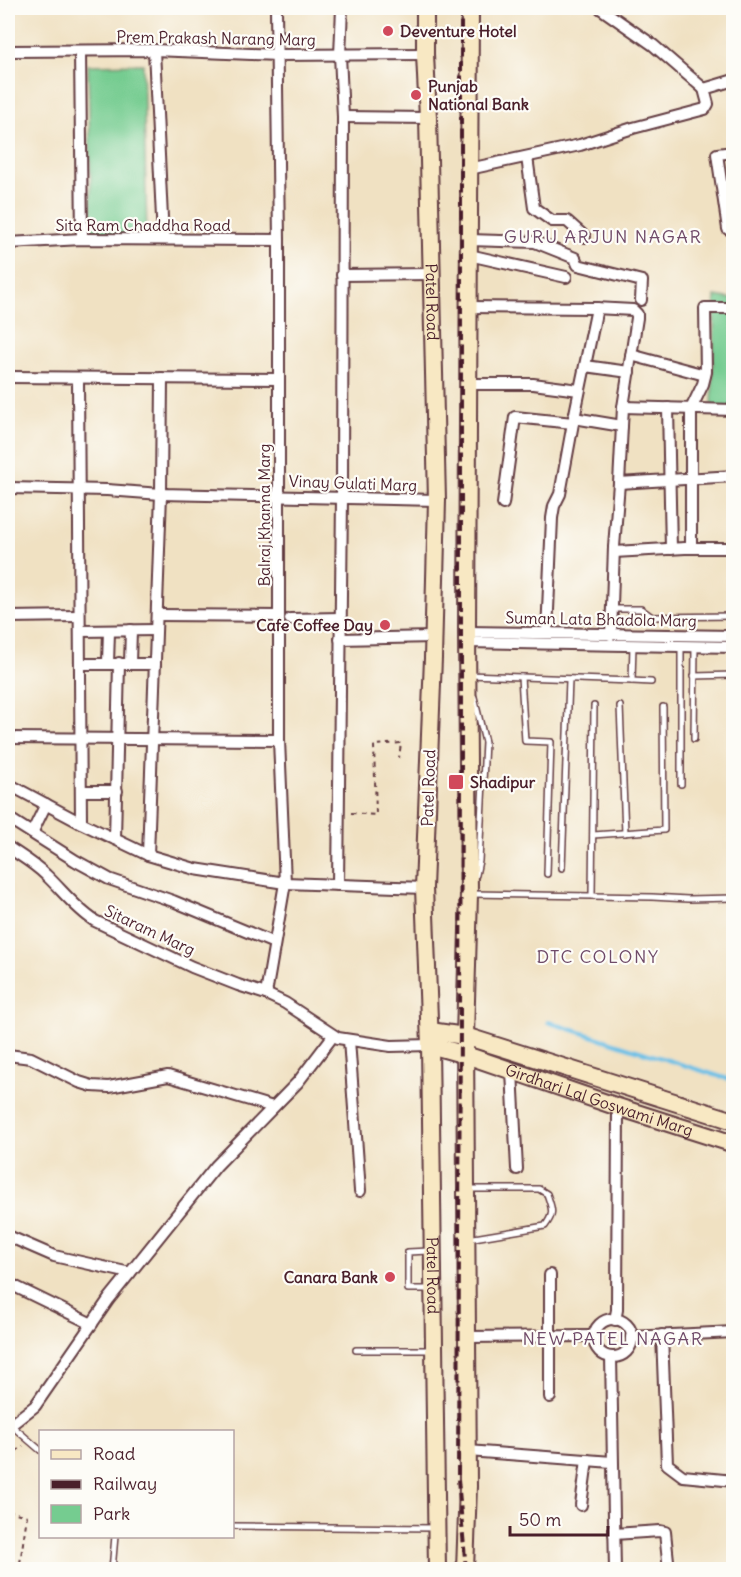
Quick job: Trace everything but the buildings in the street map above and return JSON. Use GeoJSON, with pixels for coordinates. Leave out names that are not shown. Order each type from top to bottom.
{"type":"FeatureCollection","features":[{"type":"Feature","properties":{"kind":"main road","name":"Patel Road"},"geometry":{"type":"LineString","coordinates":[[425,8],[424,54],[428,117],[437,500],[424,888],[430,1038],[437,1569]]}},
{"type":"Feature","properties":{"kind":"main road","name":"Patel Road"},"geometry":{"type":"LineString","coordinates":[[465,1569],[468,1451],[465,1036],[469,894],[467,637],[470,8]]}},
{"type":"Feature","properties":{"kind":"main road","name":"Girdhari Lal Goswami Marg"},"geometry":{"type":"LineString","coordinates":[[430,1038],[465,1036],[734,1121]]}},
{"type":"Feature","properties":{"kind":"main road","name":"Girdhari Lal Goswami Marg"},"geometry":{"type":"LineString","coordinates":[[430,1038],[466,1055],[734,1144]]}},
{"type":"Feature","properties":{"kind":"street","name":"Balraj Khanna Marg"},"geometry":{"type":"LineString","coordinates":[[266,994],[285,883],[279,740],[284,618],[278,496],[279,240],[276,8]]}},
{"type":"Feature","properties":{"kind":"street"},"geometry":{"type":"LineString","coordinates":[[338,885],[342,497],[343,117],[340,55],[342,8]]}},
{"type":"Feature","properties":{"kind":"street"},"geometry":{"type":"LineString","coordinates":[[469,169],[580,145],[705,109],[708,104],[704,89],[653,45],[600,8]]}},
{"type":"Feature","properties":{"kind":"street","name":"Prem Prakash Narang Marg"},"geometry":{"type":"LineString","coordinates":[[8,51],[154,50],[277,56],[424,54]]}},
{"type":"Feature","properties":{"kind":"street"},"geometry":{"type":"LineString","coordinates":[[154,50],[163,239]]}},
{"type":"Feature","properties":{"kind":"street"},"geometry":{"type":"LineString","coordinates":[[80,51],[82,239]]}},
{"type":"Feature","properties":{"kind":"street"},"geometry":{"type":"LineString","coordinates":[[704,89],[734,80]]}},
{"type":"Feature","properties":{"kind":"street"},"geometry":{"type":"LineString","coordinates":[[343,117],[428,117]]}},
{"type":"Feature","properties":{"kind":"street"},"geometry":{"type":"LineString","coordinates":[[728,229],[717,154],[734,152]]}},
{"type":"Feature","properties":{"kind":"street"},"geometry":{"type":"LineString","coordinates":[[527,157],[534,208],[552,221],[567,221],[585,237]]}},
{"type":"Feature","properties":{"kind":"street","name":"Sita Ram Chaddha Road"},"geometry":{"type":"LineString","coordinates":[[8,243],[82,239],[279,240]]}},
{"type":"Feature","properties":{"kind":"street"},"geometry":{"type":"LineString","coordinates":[[469,248],[535,242],[575,258],[578,265],[642,281],[641,300]]}},
{"type":"Feature","properties":{"kind":"street"},"geometry":{"type":"LineString","coordinates":[[469,248],[566,276]]}},
{"type":"Feature","properties":{"kind":"street"},"geometry":{"type":"LineString","coordinates":[[342,275],[432,274]]}},
{"type":"Feature","properties":{"kind":"street"},"geometry":{"type":"LineString","coordinates":[[469,307],[597,308],[633,310],[637,314],[623,407],[611,635]]}},
{"type":"Feature","properties":{"kind":"street"},"geometry":{"type":"LineString","coordinates":[[547,633],[552,518],[554,506],[560,494],[597,308]]}},
{"type":"Feature","properties":{"kind":"street"},"geometry":{"type":"LineString","coordinates":[[691,548],[691,409],[705,375],[705,308],[734,308]]}},
{"type":"Feature","properties":{"kind":"street"},"geometry":{"type":"LineString","coordinates":[[631,355],[705,375]]}},
{"type":"Feature","properties":{"kind":"street"},"geometry":{"type":"LineString","coordinates":[[585,366],[629,372]]}},
{"type":"Feature","properties":{"kind":"street"},"geometry":{"type":"LineString","coordinates":[[8,377],[279,379]]}},
{"type":"Feature","properties":{"kind":"street"},"geometry":{"type":"LineString","coordinates":[[78,378],[81,823]]}},
{"type":"Feature","properties":{"kind":"street"},"geometry":{"type":"LineString","coordinates":[[148,855],[161,494],[162,378]]}},
{"type":"Feature","properties":{"kind":"street"},"geometry":{"type":"LineString","coordinates":[[468,384],[533,384],[579,390]]}},
{"type":"Feature","properties":{"kind":"street"},"geometry":{"type":"LineString","coordinates":[[623,407],[734,410]]}},
{"type":"Feature","properties":{"kind":"street"},"geometry":{"type":"LineString","coordinates":[[668,408],[671,549]]}},
{"type":"Feature","properties":{"kind":"street"},"geometry":{"type":"LineString","coordinates":[[503,504],[515,417],[573,420],[622,426]]}},
{"type":"Feature","properties":{"kind":"street"},"geometry":{"type":"LineString","coordinates":[[619,483],[734,476]]}},
{"type":"Feature","properties":{"kind":"street","name":"Vinay Gulati Marg"},"geometry":{"type":"LineString","coordinates":[[8,488],[437,500]]}},
{"type":"Feature","properties":{"kind":"street"},"geometry":{"type":"LineString","coordinates":[[614,552],[734,548]]}},
{"type":"Feature","properties":{"kind":"street"},"geometry":{"type":"LineString","coordinates":[[157,615],[340,618]]}},
{"type":"Feature","properties":{"kind":"street"},"geometry":{"type":"LineString","coordinates":[[8,617],[79,616]]}},
{"type":"Feature","properties":{"kind":"street"},"geometry":{"type":"LineString","coordinates":[[119,663],[131,630]]}},
{"type":"Feature","properties":{"kind":"street"},"geometry":{"type":"LineString","coordinates":[[80,631],[156,630]]}},
{"type":"Feature","properties":{"kind":"street"},"geometry":{"type":"LineString","coordinates":[[110,631],[119,663],[115,839]]}},
{"type":"Feature","properties":{"kind":"street","name":"Suman Lata Bhadola Marg"},"geometry":{"type":"LineString","coordinates":[[467,637],[547,633],[734,636]]}},
{"type":"Feature","properties":{"kind":"street","name":"Suman Lata Bhadola Marg"},"geometry":{"type":"LineString","coordinates":[[467,637],[734,647]]}},
{"type":"Feature","properties":{"kind":"street"},"geometry":{"type":"LineString","coordinates":[[340,639],[434,638]]}},
{"type":"Feature","properties":{"kind":"street"},"geometry":{"type":"LineString","coordinates":[[80,664],[155,664]]}},
{"type":"Feature","properties":{"kind":"street"},"geometry":{"type":"LineString","coordinates":[[8,738],[279,740]]}},
{"type":"Feature","properties":{"kind":"street"},"geometry":{"type":"LineString","coordinates":[[8,784],[148,855],[195,869],[285,883],[424,888]]}},
{"type":"Feature","properties":{"kind":"street"},"geometry":{"type":"LineString","coordinates":[[81,790],[117,791]]}},
{"type":"Feature","properties":{"kind":"street"},"geometry":{"type":"LineString","coordinates":[[32,834],[46,804]]}},
{"type":"Feature","properties":{"kind":"street"},"geometry":{"type":"LineString","coordinates":[[8,818],[109,879],[173,901],[274,943]]}},
{"type":"Feature","properties":{"kind":"street","name":"Sitaram Marg"},"geometry":{"type":"LineString","coordinates":[[8,847],[38,867],[95,921],[192,967],[285,1003],[333,1036],[349,1041],[391,1046],[430,1038]]}},
{"type":"Feature","properties":{"kind":"street"},"geometry":{"type":"LineString","coordinates":[[9,1426],[35,1406],[130,1273],[216,1166],[298,1082],[333,1036]]}},
{"type":"Feature","properties":{"kind":"street"},"geometry":{"type":"LineString","coordinates":[[349,1041],[360,1191]]}},
{"type":"Feature","properties":{"kind":"street"},"geometry":{"type":"LineString","coordinates":[[8,1055],[31,1059],[92,1086],[109,1087],[168,1076],[273,1107]]}},
{"type":"Feature","properties":{"kind":"street"},"geometry":{"type":"LineString","coordinates":[[512,1071],[517,1169]]}},
{"type":"Feature","properties":{"kind":"street"},"geometry":{"type":"LineString","coordinates":[[615,1320],[617,1310],[618,1107]]}},
{"type":"Feature","properties":{"kind":"street"},"geometry":{"type":"LineString","coordinates":[[8,1238],[54,1256],[130,1273]]}},
{"type":"Feature","properties":{"kind":"street"},"geometry":{"type":"LineString","coordinates":[[550,1275],[550,1398]]}},
{"type":"Feature","properties":{"kind":"street"},"geometry":{"type":"LineString","coordinates":[[8,1283],[92,1324]]}},
{"type":"Feature","properties":{"kind":"street"},"geometry":{"type":"LineString","coordinates":[[615,1320],[626,1325],[631,1337],[626,1352],[610,1357],[596,1347],[594,1336],[599,1325],[615,1320]]}},
{"type":"Feature","properties":{"kind":"street"},"geometry":{"type":"LineString","coordinates":[[631,1337],[734,1332]]}},
{"type":"Feature","properties":{"kind":"street"},"geometry":{"type":"LineString","coordinates":[[662,1335],[667,1464],[683,1476],[734,1481]]}},
{"type":"Feature","properties":{"kind":"street"},"geometry":{"type":"LineString","coordinates":[[467,1337],[594,1336]]}},
{"type":"Feature","properties":{"kind":"street"},"geometry":{"type":"LineString","coordinates":[[610,1357],[615,1569]]}},
{"type":"Feature","properties":{"kind":"street"},"geometry":{"type":"LineString","coordinates":[[468,1451],[612,1462]]}},
{"type":"Feature","properties":{"kind":"street"},"geometry":{"type":"LineString","coordinates":[[581,1505],[587,1460]]}},
{"type":"Feature","properties":{"kind":"street"},"geometry":{"type":"LineString","coordinates":[[614,1534],[660,1530],[665,1532],[669,1569]]}},
{"type":"Feature","properties":{"kind":"lane"},"geometry":{"type":"LineString","coordinates":[[612,609],[641,609],[652,617],[734,616]]}},
{"type":"Feature","properties":{"kind":"lane"},"geometry":{"type":"LineString","coordinates":[[632,681],[633,645]]}},
{"type":"Feature","properties":{"kind":"lane"},"geometry":{"type":"LineString","coordinates":[[681,646],[681,784]]}},
{"type":"Feature","properties":{"kind":"lane"},"geometry":{"type":"LineString","coordinates":[[694,646],[694,739]]}},
{"type":"Feature","properties":{"kind":"lane"},"geometry":{"type":"LineString","coordinates":[[468,675],[651,682]]}},
{"type":"Feature","properties":{"kind":"lane"},"geometry":{"type":"LineString","coordinates":[[694,676],[734,675]]}},
{"type":"Feature","properties":{"kind":"lane"},"geometry":{"type":"LineString","coordinates":[[521,677],[525,741],[551,742],[547,874]]}},
{"type":"Feature","properties":{"kind":"lane"},"geometry":{"type":"LineString","coordinates":[[562,868],[569,680]]}},
{"type":"Feature","properties":{"kind":"lane"},"geometry":{"type":"LineString","coordinates":[[592,896],[594,706]]}},
{"type":"Feature","properties":{"kind":"lane"},"geometry":{"type":"LineString","coordinates":[[620,706],[625,833]]}},
{"type":"Feature","properties":{"kind":"lane"},"geometry":{"type":"LineString","coordinates":[[593,835],[664,830],[663,707]]}},
{"type":"Feature","properties":{"kind":"lane"},"geometry":{"type":"LineString","coordinates":[[469,894],[734,898]]}},
{"type":"Feature","properties":{"kind":"lane"},"geometry":{"type":"LineString","coordinates":[[466,1189],[539,1189],[548,1194],[552,1209],[551,1219],[545,1226],[467,1239]]}},
{"type":"Feature","properties":{"kind":"lane"},"geometry":{"type":"LineString","coordinates":[[433,1251],[408,1252],[408,1289],[433,1289]]}},
{"type":"Feature","properties":{"kind":"lane"},"geometry":{"type":"LineString","coordinates":[[356,1350],[434,1350]]}},
{"type":"Feature","properties":{"kind":"lane"},"geometry":{"type":"LineString","coordinates":[[9,1426],[39,1449]]}},
{"type":"Feature","properties":{"kind":"lane"},"geometry":{"type":"LineString","coordinates":[[234,1526],[436,1528]]}},
{"type":"Feature","properties":{"kind":"lane"},"geometry":{"type":"LineString","coordinates":[[112,1569],[115,1538]]}},
{"type":"Feature","properties":{"kind":"path"},"geometry":{"type":"LineString","coordinates":[[339,812],[376,815],[374,744],[401,743],[399,759]]}},
{"type":"Feature","properties":{"kind":"path"},"geometry":{"type":"LineString","coordinates":[[8,1457],[30,1441]]}},
{"type":"Feature","properties":{"kind":"path"},"geometry":{"type":"LineString","coordinates":[[8,1511],[27,1516],[19,1569]]}},
{"type":"Feature","properties":{"kind":"green space"},"geometry":{"type":"Polygon","coordinates":[[[143,64],[147,237],[92,238],[88,65],[143,64]]]}},
{"type":"Feature","properties":{"kind":"green space"},"geometry":{"type":"Polygon","coordinates":[[[715,296],[733,299],[734,407],[712,407],[715,296]]]}},
{"type":"Feature","properties":{"kind":"waterway"},"geometry":{"type":"LineString","coordinates":[[548,1022],[734,1081]]}},
{"type":"Feature","properties":{"kind":"railway"},"geometry":{"type":"LineString","coordinates":[[461,8],[458,1479],[466,1570]]}},
{"type":"Feature","properties":{"kind":"place","name":"Deventure Hotel"},"geometry":{"type":"Point","coordinates":[388,31]}},
{"type":"Feature","properties":{"kind":"place","name":"Punjab National Bank"},"geometry":{"type":"Point","coordinates":[416,95]}},
{"type":"Feature","properties":{"kind":"place","name":"Cafe Coffee Day"},"geometry":{"type":"Point","coordinates":[385,625]}},
{"type":"Feature","properties":{"kind":"place","name":"Shadipur"},"geometry":{"type":"Point","coordinates":[456,782]}},
{"type":"Feature","properties":{"kind":"place","name":"Canara Bank"},"geometry":{"type":"Point","coordinates":[390,1277]}},
{"type":"Feature","properties":{"kind":"district","name":"GURU ARJUN NAGAR"},"geometry":{"type":"Point","coordinates":[603,236]}},
{"type":"Feature","properties":{"kind":"district","name":"DTC COLONY"},"geometry":{"type":"Point","coordinates":[598,956]}},
{"type":"Feature","properties":{"kind":"district","name":"NEW PATEL NAGAR"},"geometry":{"type":"Point","coordinates":[613,1338]}}]}
